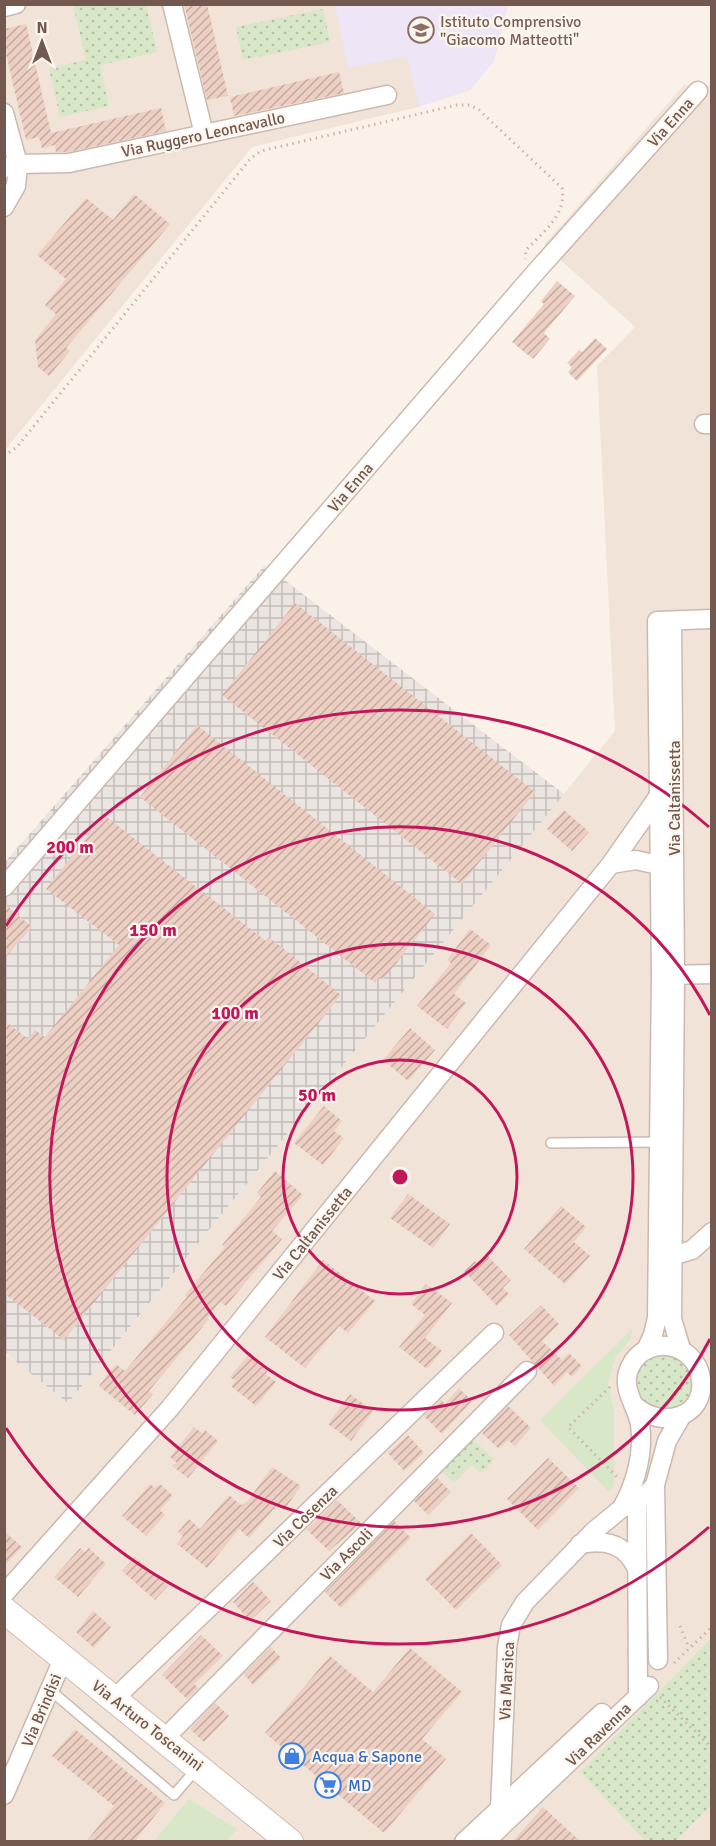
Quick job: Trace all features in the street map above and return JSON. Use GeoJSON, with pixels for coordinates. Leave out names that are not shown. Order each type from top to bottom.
{"type":"FeatureCollection","features":[{"type":"Feature","properties":{"kind":"street"},"geometry":{"type":"LineString","coordinates":[[4,7],[16,4]]}},
{"type":"Feature","properties":{"kind":"street"},"geometry":{"type":"LineString","coordinates":[[172,4],[204,134]]}},
{"type":"Feature","properties":{"kind":"street","name":"Via Enna"},"geometry":{"type":"LineString","coordinates":[[4,887],[534,274],[698,91]]}},
{"type":"Feature","properties":{"kind":"street","name":"Via Ruggero Leoncavallo"},"geometry":{"type":"LineString","coordinates":[[11,166],[69,163],[387,95]]}},
{"type":"Feature","properties":{"kind":"street"},"geometry":{"type":"LineString","coordinates":[[4,113],[16,186],[4,207]]}},
{"type":"Feature","properties":{"kind":"street"},"geometry":{"type":"LineString","coordinates":[[664,621],[711,619]]}},
{"type":"Feature","properties":{"kind":"street","name":"Via Caltanissetta"},"geometry":{"type":"LineString","coordinates":[[664,621],[658,865],[668,975]]}},
{"type":"Feature","properties":{"kind":"street","name":"Via Caltanissetta"},"geometry":{"type":"LineString","coordinates":[[645,1350],[653,1335],[657,1318],[664,1259],[668,975],[664,621]]}},
{"type":"Feature","properties":{"kind":"street","name":"Via Caltanissetta"},"geometry":{"type":"LineString","coordinates":[[4,1594],[170,1408],[611,864],[658,797]]}},
{"type":"Feature","properties":{"kind":"street","name":"Via Caltanissetta"},"geometry":{"type":"LineString","coordinates":[[611,864],[636,860],[658,865]]}},
{"type":"Feature","properties":{"kind":"street"},"geometry":{"type":"LineString","coordinates":[[668,975],[711,974]]}},
{"type":"Feature","properties":{"kind":"street"},"geometry":{"type":"LineString","coordinates":[[664,1259],[692,1250],[711,1232]]}},
{"type":"Feature","properties":{"kind":"street","name":"Via Caltanissetta"},"geometry":{"type":"LineString","coordinates":[[664,1259],[672,1326],[681,1349]]}},
{"type":"Feature","properties":{"kind":"street","name":"Via Cosenza"},"geometry":{"type":"LineString","coordinates":[[115,1698],[494,1333]]}},
{"type":"Feature","properties":{"kind":"street"},"geometry":{"type":"LineString","coordinates":[[665,1662],[658,1629],[655,1485],[667,1441],[682,1415],[692,1407],[706,1382],[696,1363],[681,1349],[669,1346],[645,1350],[636,1357],[626,1380],[628,1393],[634,1405],[643,1414],[656,1419],[669,1419],[682,1415]]}},
{"type":"Feature","properties":{"kind":"street","name":"Via Ascoli"},"geometry":{"type":"LineString","coordinates":[[165,1738],[527,1371]]}},
{"type":"Feature","properties":{"kind":"street","name":"Via Marsica"},"geometry":{"type":"LineString","coordinates":[[630,1504],[638,1469],[641,1438],[634,1405]]}},
{"type":"Feature","properties":{"kind":"street","name":"Via Marsica"},"geometry":{"type":"LineString","coordinates":[[500,1808],[507,1647],[511,1625],[525,1602],[580,1544],[655,1485]]}},
{"type":"Feature","properties":{"kind":"street"},"geometry":{"type":"LineString","coordinates":[[630,1504],[637,1569],[637,1628],[643,1691]]}},
{"type":"Feature","properties":{"kind":"street"},"geometry":{"type":"LineString","coordinates":[[580,1544],[599,1542],[622,1547],[637,1569]]}},
{"type":"Feature","properties":{"kind":"street","name":"Via Arturo Toscanini"},"geometry":{"type":"LineString","coordinates":[[4,1610],[165,1738],[290,1842]]}},
{"type":"Feature","properties":{"kind":"street"},"geometry":{"type":"LineString","coordinates":[[637,1628],[658,1629]]}},
{"type":"Feature","properties":{"kind":"street","name":"Via Brindisi"},"geometry":{"type":"LineString","coordinates":[[4,1795],[63,1659]]}},
{"type":"Feature","properties":{"kind":"street","name":"Via Ravenna"},"geometry":{"type":"LineString","coordinates":[[485,1842],[643,1691]]}},
{"type":"Feature","properties":{"kind":"street"},"geometry":{"type":"LineString","coordinates":[[464,1842],[602,1713]]}},
{"type":"Feature","properties":{"kind":"lane"},"geometry":{"type":"LineString","coordinates":[[551,1143],[666,1142]]}},
{"type":"Feature","properties":{"kind":"lane"},"geometry":{"type":"LineString","coordinates":[[50,1690],[174,1795],[199,1766]]}},
{"type":"Feature","properties":{"kind":"path"},"geometry":{"type":"LineString","coordinates":[[4,456],[17,447],[251,158],[261,151],[457,105],[470,105],[479,110],[562,188],[562,210],[526,250],[524,261],[526,268],[534,274]]}},
{"type":"Feature","properties":{"kind":"path"},"geometry":{"type":"LineString","coordinates":[[612,1385],[568,1427],[618,1478]]}},
{"type":"Feature","properties":{"kind":"path"},"geometry":{"type":"LineString","coordinates":[[680,1626],[689,1648]]}},
{"type":"Feature","properties":{"kind":"path"},"geometry":{"type":"LineString","coordinates":[[665,1662],[689,1648],[711,1627]]}},
{"type":"Feature","properties":{"kind":"path"},"geometry":{"type":"LineString","coordinates":[[643,1691],[711,1748]]}},
{"type":"Feature","properties":{"kind":"shaded area","name":"Istituto Comprensivo \"Giacomo Matteotti\""},"geometry":{"type":"Polygon","coordinates":[[[335,4],[508,5],[494,61],[470,90],[419,107],[407,56],[348,68],[335,4]]]}},
{"type":"Feature","properties":{"kind":"shaded area"},"geometry":{"type":"Polygon","coordinates":[[[5,5],[508,5],[494,61],[470,90],[418,107],[252,147],[5,450],[5,5]]]}},
{"type":"Feature","properties":{"kind":"shaded area"},"geometry":{"type":"Polygon","coordinates":[[[684,85],[711,86],[711,1638],[580,1772],[645,1841],[5,1841],[4,1353],[69,1402],[615,731],[597,366],[635,327],[544,245],[684,85]]]}},
{"type":"Feature","properties":{"kind":"shaded area"},"geometry":{"type":"Polygon","coordinates":[[[265,565],[564,794],[68,1403],[5,1353],[5,862],[265,565]]]}},
{"type":"Feature","properties":{"kind":"shaded area"},"geometry":{"type":"Polygon","coordinates":[[[711,1806],[711,1841],[676,1841],[711,1806]]]}},
{"type":"Feature","properties":{"kind":"green space"},"geometry":{"type":"Polygon","coordinates":[[[73,5],[146,5],[157,52],[100,65],[109,106],[60,117],[49,68],[86,60],[73,5]]]}},
{"type":"Feature","properties":{"kind":"green space"},"geometry":{"type":"Polygon","coordinates":[[[323,9],[330,42],[243,60],[236,27],[323,9]]]}},
{"type":"Feature","properties":{"kind":"green space"},"geometry":{"type":"Polygon","coordinates":[[[632,1329],[631,1338],[615,1358],[608,1384],[614,1410],[614,1485],[609,1492],[540,1420],[632,1329]]]}},
{"type":"Feature","properties":{"kind":"green space"},"geometry":{"type":"Polygon","coordinates":[[[664,1352],[685,1361],[694,1382],[685,1403],[664,1412],[643,1403],[634,1382],[643,1361],[664,1352]]]}},
{"type":"Feature","properties":{"kind":"green space"},"geometry":{"type":"Polygon","coordinates":[[[470,1436],[494,1460],[481,1473],[471,1465],[454,1483],[438,1468],[470,1436]]]}},
{"type":"Feature","properties":{"kind":"green space"},"geometry":{"type":"Polygon","coordinates":[[[711,1638],[711,1806],[676,1841],[645,1841],[580,1772],[711,1638]]]}},
{"type":"Feature","properties":{"kind":"green space"},"geometry":{"type":"Polygon","coordinates":[[[189,1799],[237,1829],[227,1841],[154,1841],[189,1799]]]}},
{"type":"Feature","properties":{"kind":"building"},"geometry":{"type":"Polygon","coordinates":[[[184,4],[207,4],[228,96],[207,100],[184,4]]]}},
{"type":"Feature","properties":{"kind":"building"},"geometry":{"type":"Polygon","coordinates":[[[26,24],[51,133],[161,108],[166,131],[68,152],[56,152],[55,145],[42,148],[39,137],[26,140],[4,45],[4,29],[26,24]]]}},
{"type":"Feature","properties":{"kind":"building"},"geometry":{"type":"Polygon","coordinates":[[[339,72],[344,93],[234,116],[230,97],[339,72]]]}},
{"type":"Feature","properties":{"kind":"building"},"geometry":{"type":"Polygon","coordinates":[[[134,194],[170,224],[66,348],[70,351],[49,376],[38,367],[35,340],[56,314],[45,305],[66,279],[37,255],[86,198],[113,220],[134,194]]]}},
{"type":"Feature","properties":{"kind":"building"},"geometry":{"type":"Polygon","coordinates":[[[557,281],[575,296],[544,333],[550,339],[533,359],[512,342],[544,304],[541,301],[557,281]]]}},
{"type":"Feature","properties":{"kind":"building"},"geometry":{"type":"Polygon","coordinates":[[[595,338],[607,349],[577,381],[568,372],[572,367],[567,363],[595,338]]]}},
{"type":"Feature","properties":{"kind":"building"},"geometry":{"type":"Polygon","coordinates":[[[295,603],[535,792],[462,884],[222,695],[295,603]]]}},
{"type":"Feature","properties":{"kind":"building"},"geometry":{"type":"Polygon","coordinates":[[[197,725],[435,914],[383,980],[379,977],[375,983],[140,797],[197,725]]]}},
{"type":"Feature","properties":{"kind":"building"},"geometry":{"type":"Polygon","coordinates":[[[564,810],[589,832],[572,851],[547,829],[564,810]]]}},
{"type":"Feature","properties":{"kind":"building"},"geometry":{"type":"Polygon","coordinates":[[[104,815],[266,941],[269,937],[341,995],[64,1340],[4,1293],[4,1020],[28,1039],[35,1030],[45,1037],[119,945],[46,889],[104,815]]]}},
{"type":"Feature","properties":{"kind":"building"},"geometry":{"type":"Polygon","coordinates":[[[4,903],[32,927],[4,959],[4,903]]]}},
{"type":"Feature","properties":{"kind":"building"},"geometry":{"type":"Polygon","coordinates":[[[470,929],[491,945],[454,994],[466,1003],[447,1029],[417,1006],[451,963],[447,960],[470,929]]]}},
{"type":"Feature","properties":{"kind":"building"},"geometry":{"type":"Polygon","coordinates":[[[410,1028],[435,1050],[408,1081],[383,1060],[410,1028]]]}},
{"type":"Feature","properties":{"kind":"building"},"geometry":{"type":"Polygon","coordinates":[[[324,1106],[342,1121],[334,1131],[344,1138],[323,1165],[294,1143],[324,1106]]]}},
{"type":"Feature","properties":{"kind":"building"},"geometry":{"type":"Polygon","coordinates":[[[275,1171],[303,1195],[272,1231],[282,1239],[226,1306],[220,1302],[207,1318],[209,1319],[149,1391],[153,1394],[135,1415],[99,1386],[116,1364],[125,1371],[187,1297],[185,1295],[225,1247],[222,1245],[261,1197],[257,1193],[275,1171]]]}},
{"type":"Feature","properties":{"kind":"building"},"geometry":{"type":"Polygon","coordinates":[[[408,1194],[450,1224],[433,1248],[390,1218],[408,1194]]]}},
{"type":"Feature","properties":{"kind":"building"},"geometry":{"type":"Polygon","coordinates":[[[561,1206],[586,1227],[574,1242],[590,1256],[565,1284],[524,1249],[561,1206]]]}},
{"type":"Feature","properties":{"kind":"building"},"geometry":{"type":"Polygon","coordinates":[[[487,1255],[511,1280],[503,1288],[509,1294],[497,1306],[464,1271],[475,1261],[478,1264],[487,1255]]]}},
{"type":"Feature","properties":{"kind":"building"},"geometry":{"type":"Polygon","coordinates":[[[323,1260],[375,1301],[348,1333],[339,1326],[305,1368],[265,1337],[323,1260]]]}},
{"type":"Feature","properties":{"kind":"building"},"geometry":{"type":"Polygon","coordinates":[[[426,1284],[452,1303],[425,1338],[442,1351],[427,1369],[399,1347],[425,1315],[411,1304],[426,1284]]]}},
{"type":"Feature","properties":{"kind":"building"},"geometry":{"type":"Polygon","coordinates":[[[541,1305],[559,1324],[542,1341],[562,1360],[569,1353],[582,1366],[572,1377],[567,1372],[554,1386],[509,1335],[541,1305]]]}},
{"type":"Feature","properties":{"kind":"building"},"geometry":{"type":"Polygon","coordinates":[[[250,1353],[268,1369],[266,1374],[276,1382],[256,1406],[231,1386],[236,1381],[230,1377],[250,1353]]]}},
{"type":"Feature","properties":{"kind":"building"},"geometry":{"type":"Polygon","coordinates":[[[459,1388],[472,1401],[442,1434],[424,1416],[441,1400],[445,1404],[459,1388]]]}},
{"type":"Feature","properties":{"kind":"building"},"geometry":{"type":"Polygon","coordinates":[[[350,1394],[373,1411],[351,1441],[328,1424],[350,1394]]]}},
{"type":"Feature","properties":{"kind":"building"},"geometry":{"type":"Polygon","coordinates":[[[508,1406],[531,1428],[515,1446],[508,1440],[499,1449],[482,1433],[508,1406]]]}},
{"type":"Feature","properties":{"kind":"building"},"geometry":{"type":"Polygon","coordinates":[[[194,1427],[202,1433],[205,1430],[218,1441],[188,1478],[172,1466],[177,1463],[170,1457],[194,1427]]]}},
{"type":"Feature","properties":{"kind":"building"},"geometry":{"type":"Polygon","coordinates":[[[408,1435],[424,1453],[404,1471],[388,1453],[408,1435]]]}},
{"type":"Feature","properties":{"kind":"building"},"geometry":{"type":"Polygon","coordinates":[[[548,1458],[579,1488],[538,1530],[507,1499],[548,1458]]]}},
{"type":"Feature","properties":{"kind":"building"},"geometry":{"type":"Polygon","coordinates":[[[272,1467],[301,1486],[284,1510],[277,1505],[249,1538],[239,1529],[207,1568],[177,1544],[183,1536],[178,1532],[189,1519],[200,1529],[229,1495],[241,1505],[247,1502],[272,1467]]]}},
{"type":"Feature","properties":{"kind":"building"},"geometry":{"type":"Polygon","coordinates":[[[437,1478],[451,1492],[428,1515],[414,1501],[437,1478]]]}},
{"type":"Feature","properties":{"kind":"building"},"geometry":{"type":"Polygon","coordinates":[[[150,1484],[155,1488],[160,1484],[173,1496],[160,1510],[165,1515],[146,1536],[122,1516],[150,1484]]]}},
{"type":"Feature","properties":{"kind":"building"},"geometry":{"type":"Polygon","coordinates":[[[337,1500],[361,1523],[329,1551],[307,1530],[337,1500]]]}},
{"type":"Feature","properties":{"kind":"building"},"geometry":{"type":"Polygon","coordinates":[[[394,1521],[411,1538],[341,1608],[325,1592],[394,1521]]]}},
{"type":"Feature","properties":{"kind":"building"},"geometry":{"type":"Polygon","coordinates":[[[4,1531],[22,1547],[4,1566],[4,1531]]]}},
{"type":"Feature","properties":{"kind":"building"},"geometry":{"type":"Polygon","coordinates":[[[471,1533],[502,1565],[456,1610],[425,1579],[471,1533]]]}},
{"type":"Feature","properties":{"kind":"building"},"geometry":{"type":"Polygon","coordinates":[[[80,1548],[85,1552],[89,1548],[106,1564],[78,1597],[54,1577],[80,1548]]]}},
{"type":"Feature","properties":{"kind":"building"},"geometry":{"type":"Polygon","coordinates":[[[135,1557],[168,1586],[155,1600],[122,1571],[135,1557]]]}},
{"type":"Feature","properties":{"kind":"building"},"geometry":{"type":"Polygon","coordinates":[[[253,1582],[271,1601],[250,1621],[233,1602],[253,1582]]]}},
{"type":"Feature","properties":{"kind":"building"},"geometry":{"type":"Polygon","coordinates":[[[93,1611],[111,1627],[94,1648],[76,1632],[93,1611]]]}},
{"type":"Feature","properties":{"kind":"building"},"geometry":{"type":"Polygon","coordinates":[[[201,1635],[223,1656],[194,1684],[199,1688],[187,1699],[162,1675],[201,1635]]]}},
{"type":"Feature","properties":{"kind":"building"},"geometry":{"type":"Polygon","coordinates":[[[271,1647],[281,1658],[253,1685],[244,1674],[271,1647]]]}},
{"type":"Feature","properties":{"kind":"building"},"geometry":{"type":"Polygon","coordinates":[[[410,1648],[462,1692],[422,1739],[446,1759],[384,1833],[265,1733],[330,1656],[373,1692],[410,1648]]]}},
{"type":"Feature","properties":{"kind":"building"},"geometry":{"type":"Polygon","coordinates":[[[215,1703],[229,1716],[204,1742],[190,1729],[215,1703]]]}},
{"type":"Feature","properties":{"kind":"building"},"geometry":{"type":"Polygon","coordinates":[[[75,1729],[165,1803],[134,1842],[86,1842],[114,1806],[52,1756],[75,1729]]]}},
{"type":"Feature","properties":{"kind":"building"},"geometry":{"type":"Polygon","coordinates":[[[543,1807],[581,1842],[512,1842],[543,1807]]]}},
{"type":"Feature","properties":{"kind":"place","name":"Istituto Comprensivo \"Giacomo Matteotti\""},"geometry":{"type":"Point","coordinates":[421,30]}},
{"type":"Feature","properties":{"kind":"place","name":"Acqua & Sapone"},"geometry":{"type":"Point","coordinates":[292,1756]}},
{"type":"Feature","properties":{"kind":"place","name":"MD"},"geometry":{"type":"Point","coordinates":[328,1785]}}]}
